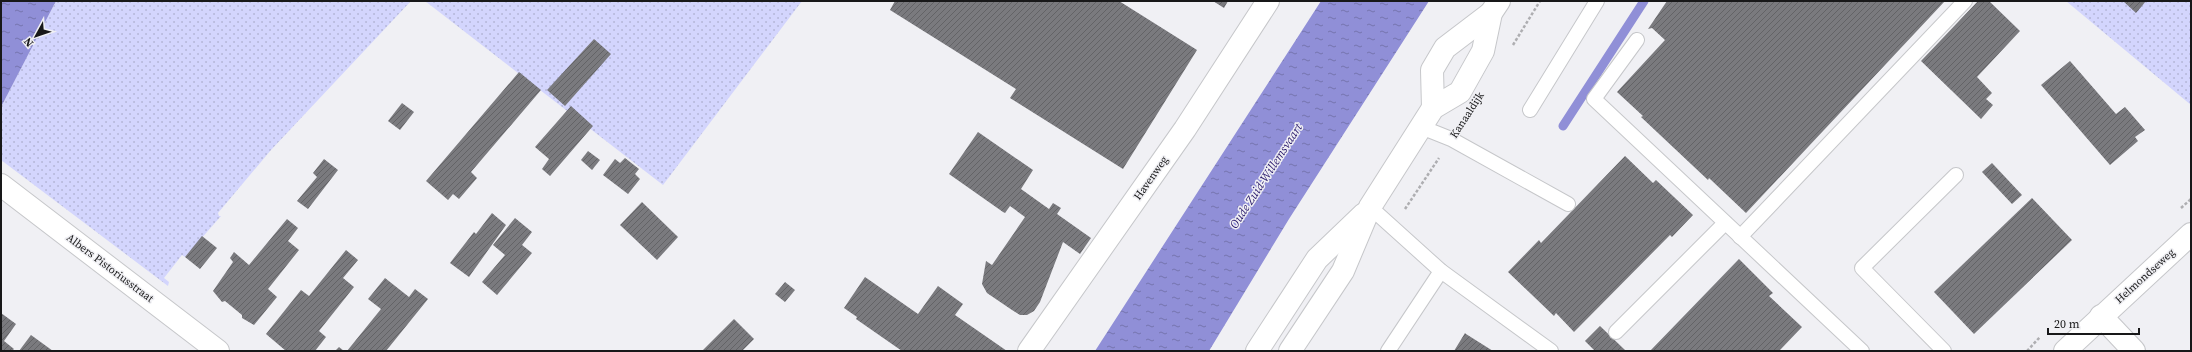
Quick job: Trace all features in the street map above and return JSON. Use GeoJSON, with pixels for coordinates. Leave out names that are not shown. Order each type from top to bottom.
{"type":"FeatureCollection","features":[{"type":"Feature","properties":{"kind":"street","name":"Havenweg"},"geometry":{"type":"LineString","coordinates":[[1029,351],[1185,129],[1268,1]]}},
{"type":"Feature","properties":{"kind":"street","name":"Kanaaldijk"},"geometry":{"type":"LineString","coordinates":[[1433,108],[1432,70],[1445,48],[1495,7]]}},
{"type":"Feature","properties":{"kind":"street","name":"Kanaaldijk"},"geometry":{"type":"LineString","coordinates":[[1290,351],[1343,271],[1370,207],[1433,108],[1460,92],[1483,51],[1495,7]]}},
{"type":"Feature","properties":{"kind":"street","name":"Albers Pistoriusstraat"},"geometry":{"type":"LineString","coordinates":[[1,185],[218,351]]}},
{"type":"Feature","properties":{"kind":"street","name":"Kanaaldijk"},"geometry":{"type":"LineString","coordinates":[[1257,351],[1317,259],[1370,207]]}},
{"type":"Feature","properties":{"kind":"street","name":"Helmondseweg"},"geometry":{"type":"LineString","coordinates":[[2065,351],[2191,234]]}},
{"type":"Feature","properties":{"kind":"street"},"geometry":{"type":"LineString","coordinates":[[2101,316],[2134,351]]}},
{"type":"Feature","properties":{"kind":"lane"},"geometry":{"type":"LineString","coordinates":[[1530,110],[1597,1]]}},
{"type":"Feature","properties":{"kind":"lane"},"geometry":{"type":"LineString","coordinates":[[1740,237],[1965,1]]}},
{"type":"Feature","properties":{"kind":"lane"},"geometry":{"type":"LineString","coordinates":[[1637,40],[1594,99],[1862,351]]}},
{"type":"Feature","properties":{"kind":"lane"},"geometry":{"type":"LineString","coordinates":[[1421,127],[1451,140],[1568,204]]}},
{"type":"Feature","properties":{"kind":"lane"},"geometry":{"type":"LineString","coordinates":[[1944,351],[1862,268],[1956,175]]}},
{"type":"Feature","properties":{"kind":"lane"},"geometry":{"type":"LineString","coordinates":[[1370,207],[1441,271],[1550,351]]}},
{"type":"Feature","properties":{"kind":"lane"},"geometry":{"type":"LineString","coordinates":[[1616,332],[1725,223]]}},
{"type":"Feature","properties":{"kind":"lane"},"geometry":{"type":"LineString","coordinates":[[1388,351],[1441,271]]}},
{"type":"Feature","properties":{"kind":"path"},"geometry":{"type":"LineString","coordinates":[[1510,50],[1540,1]]}},
{"type":"Feature","properties":{"kind":"path","name":"Kanaaldijk"},"geometry":{"type":"LineString","coordinates":[[1393,228],[1451,140]]}},
{"type":"Feature","properties":{"kind":"shaded area"},"geometry":{"type":"Polygon","coordinates":[[[56,1],[411,1],[271,150],[218,213],[219,216],[221,216],[185,257],[182,255],[164,278],[169,282],[168,286],[1,160],[1,107],[56,1]]]}},
{"type":"Feature","properties":{"kind":"shaded area"},"geometry":{"type":"Polygon","coordinates":[[[425,1],[802,1],[663,185],[425,1]]]}},
{"type":"Feature","properties":{"kind":"shaded area"},"geometry":{"type":"Polygon","coordinates":[[[2066,1],[2191,1],[2191,105],[2066,1]]]}},
{"type":"Feature","properties":{"kind":"water"},"geometry":{"type":"Polygon","coordinates":[[[1,1],[56,1],[1,107],[1,1]]]}},
{"type":"Feature","properties":{"kind":"water","name":"Oude Zuid-Willemsvaart"},"geometry":{"type":"Polygon","coordinates":[[[1321,1],[1429,1],[1289,219],[1209,351],[1095,351],[1321,1]]]}},
{"type":"Feature","properties":{"kind":"building"},"geometry":{"type":"Polygon","coordinates":[[[895,1],[1119,1],[1197,50],[1123,169],[1010,98],[1016,89],[890,10],[895,1]]]}},
{"type":"Feature","properties":{"kind":"building"},"geometry":{"type":"Polygon","coordinates":[[[1213,1],[1228,1],[1224,8],[1213,1]]]}},
{"type":"Feature","properties":{"kind":"building"},"geometry":{"type":"Polygon","coordinates":[[[1667,1],[1945,1],[1746,213],[1709,178],[1708,180],[1641,117],[1643,116],[1617,92],[1665,40],[1652,28],[1648,29],[1667,1]]]}},
{"type":"Feature","properties":{"kind":"building"},"geometry":{"type":"Polygon","coordinates":[[[1978,1],[1989,1],[2020,31],[1977,77],[1992,93],[1986,99],[1993,105],[1981,119],[1921,61],[1978,1]]]}},
{"type":"Feature","properties":{"kind":"building"},"geometry":{"type":"Polygon","coordinates":[[[2123,1],[2146,1],[2136,13],[2123,1]]]}},
{"type":"Feature","properties":{"kind":"building"},"geometry":{"type":"Polygon","coordinates":[[[594,39],[611,54],[565,106],[547,90],[594,39]]]}},
{"type":"Feature","properties":{"kind":"building"},"geometry":{"type":"Polygon","coordinates":[[[2070,61],[2116,114],[2125,107],[2145,130],[2135,137],[2138,141],[2110,165],[2041,85],[2070,61]]]}},
{"type":"Feature","properties":{"kind":"building"},"geometry":{"type":"Polygon","coordinates":[[[519,72],[541,90],[471,172],[477,178],[459,199],[453,194],[448,200],[426,181],[519,72]]]}},
{"type":"Feature","properties":{"kind":"building"},"geometry":{"type":"Polygon","coordinates":[[[402,103],[414,112],[400,130],[388,121],[402,103]]]}},
{"type":"Feature","properties":{"kind":"building"},"geometry":{"type":"Polygon","coordinates":[[[571,106],[593,126],[550,176],[542,169],[549,159],[535,147],[571,106]]]}},
{"type":"Feature","properties":{"kind":"building"},"geometry":{"type":"Polygon","coordinates":[[[978,132],[1033,170],[1021,189],[1049,209],[1053,203],[1061,208],[1057,214],[1091,238],[1080,254],[1063,242],[1040,302],[1034,311],[1027,315],[1020,315],[987,293],[982,284],[986,261],[992,265],[1025,217],[1010,206],[1005,213],[1003,212],[949,174],[978,132]]]}},
{"type":"Feature","properties":{"kind":"building"},"geometry":{"type":"Polygon","coordinates":[[[588,151],[600,160],[592,170],[581,160],[588,151]]]}},
{"type":"Feature","properties":{"kind":"building"},"geometry":{"type":"Polygon","coordinates":[[[1625,156],[1653,183],[1656,180],[1693,215],[1672,237],[1670,235],[1574,332],[1556,313],[1554,316],[1508,272],[1539,240],[1541,243],[1625,156]]]}},
{"type":"Feature","properties":{"kind":"building"},"geometry":{"type":"Polygon","coordinates":[[[625,158],[639,169],[635,174],[640,179],[628,194],[603,175],[615,159],[620,163],[625,158]]]}},
{"type":"Feature","properties":{"kind":"building"},"geometry":{"type":"Polygon","coordinates":[[[324,159],[338,170],[308,209],[297,201],[317,177],[313,173],[324,159]]]}},
{"type":"Feature","properties":{"kind":"building"},"geometry":{"type":"Polygon","coordinates":[[[1992,163],[2022,195],[2012,204],[1982,172],[1992,163]]]}},
{"type":"Feature","properties":{"kind":"building"},"geometry":{"type":"Polygon","coordinates":[[[2032,198],[2072,240],[1974,334],[1934,292],[2032,198]]]}},
{"type":"Feature","properties":{"kind":"building"},"geometry":{"type":"Polygon","coordinates":[[[642,202],[678,237],[657,260],[620,225],[642,202]]]}},
{"type":"Feature","properties":{"kind":"building"},"geometry":{"type":"Polygon","coordinates":[[[492,213],[506,225],[469,277],[450,263],[474,232],[476,234],[492,213]]]}},
{"type":"Feature","properties":{"kind":"building"},"geometry":{"type":"Polygon","coordinates":[[[515,218],[532,232],[522,245],[532,253],[497,295],[482,282],[505,255],[493,245],[515,218]]]}},
{"type":"Feature","properties":{"kind":"building"},"geometry":{"type":"Polygon","coordinates":[[[287,219],[298,228],[288,241],[299,250],[268,289],[277,297],[254,325],[242,318],[242,315],[225,301],[222,302],[213,291],[233,262],[230,258],[234,252],[249,265],[287,219]]]}},
{"type":"Feature","properties":{"kind":"building"},"geometry":{"type":"Polygon","coordinates":[[[202,236],[217,248],[200,269],[185,257],[202,236]]]}},
{"type":"Feature","properties":{"kind":"building"},"geometry":{"type":"Polygon","coordinates":[[[346,250],[358,260],[343,278],[354,287],[319,331],[326,337],[315,351],[286,351],[266,334],[301,290],[309,296],[346,250]]]}},
{"type":"Feature","properties":{"kind":"building"},"geometry":{"type":"Polygon","coordinates":[[[1739,259],[1773,293],[1769,296],[1802,327],[1779,351],[1650,351],[1739,259]]]}},
{"type":"Feature","properties":{"kind":"building"},"geometry":{"type":"Polygon","coordinates":[[[865,277],[918,314],[938,286],[963,304],[955,315],[1007,351],[902,351],[856,319],[857,317],[844,308],[865,277]]]}},
{"type":"Feature","properties":{"kind":"building"},"geometry":{"type":"Polygon","coordinates":[[[385,278],[409,297],[415,289],[428,299],[386,351],[347,351],[381,309],[368,299],[385,278]]]}},
{"type":"Feature","properties":{"kind":"building"},"geometry":{"type":"Polygon","coordinates":[[[785,282],[795,290],[785,302],[775,294],[785,282]]]}},
{"type":"Feature","properties":{"kind":"building"},"geometry":{"type":"Polygon","coordinates":[[[1,313],[16,324],[4,341],[14,349],[12,351],[1,351],[1,313]]]}},
{"type":"Feature","properties":{"kind":"building"},"geometry":{"type":"Polygon","coordinates":[[[734,319],[754,339],[742,351],[702,351],[734,319]]]}},
{"type":"Feature","properties":{"kind":"building"},"geometry":{"type":"Polygon","coordinates":[[[1600,326],[1626,351],[1595,351],[1585,341],[1600,326]]]}},
{"type":"Feature","properties":{"kind":"building"},"geometry":{"type":"Polygon","coordinates":[[[1465,333],[1466,334],[1493,351],[1454,351],[1465,333]]]}},
{"type":"Feature","properties":{"kind":"building"},"geometry":{"type":"Polygon","coordinates":[[[31,335],[53,351],[19,351],[31,335]]]}},
{"type":"Feature","properties":{"kind":"building"},"geometry":{"type":"Polygon","coordinates":[[[339,347],[344,351],[335,351],[339,347]]]}},
{"type":"Feature","properties":{"kind":"waterway"},"geometry":{"type":"LineString","coordinates":[[1563,126],[1644,1]]}}]}
